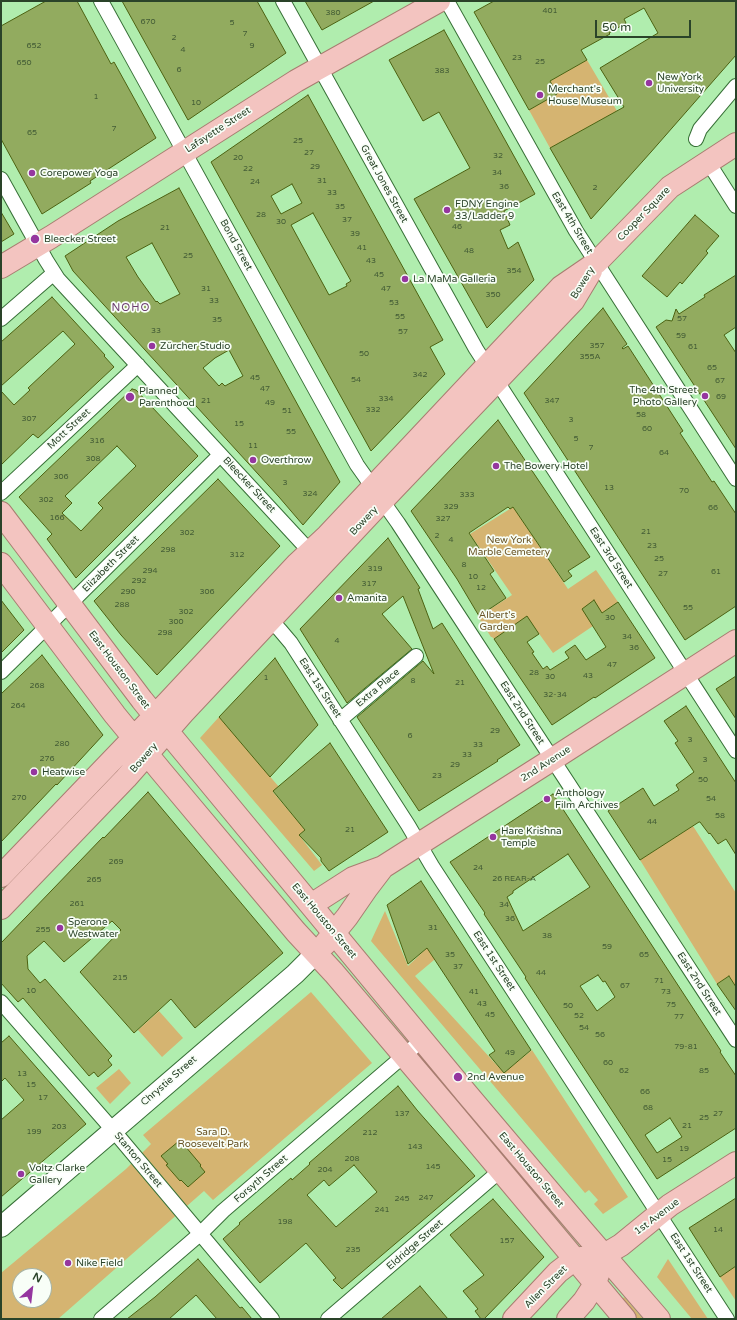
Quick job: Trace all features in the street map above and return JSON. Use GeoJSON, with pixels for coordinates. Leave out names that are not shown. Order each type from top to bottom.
{"type":"FeatureCollection","features":[{"type":"Feature","properties":{"kind":"main road","name":"Lafayette Street"},"geometry":{"type":"LineString","coordinates":[[1,267],[296,81],[439,1]]}},
{"type":"Feature","properties":{"kind":"main road","name":"Cooper Square"},"geometry":{"type":"LineString","coordinates":[[596,263],[666,190],[736,144]]}},
{"type":"Feature","properties":{"kind":"main road","name":"Bowery"},"geometry":{"type":"LineString","coordinates":[[1,876],[133,738],[161,723],[264,613],[297,564],[316,559],[327,536],[378,494],[492,372],[561,287],[596,263]]}},
{"type":"Feature","properties":{"kind":"main road","name":"East Houston Street"},"geometry":{"type":"LineString","coordinates":[[1,513],[161,723],[422,1040],[659,1319]]}},
{"type":"Feature","properties":{"kind":"main road"},"geometry":{"type":"LineString","coordinates":[[1,564],[133,738],[296,932],[316,953],[501,1170],[625,1319]]}},
{"type":"Feature","properties":{"kind":"main road","name":"2nd Avenue"},"geometry":{"type":"LineString","coordinates":[[334,933],[383,867],[736,641]]}},
{"type":"Feature","properties":{"kind":"main road","name":"Bowery"},"geometry":{"type":"LineString","coordinates":[[1,908],[126,778],[147,754],[161,723]]}},
{"type":"Feature","properties":{"kind":"main road"},"geometry":{"type":"LineString","coordinates":[[311,905],[353,878],[383,867]]}},
{"type":"Feature","properties":{"kind":"main road","name":"Chrystie Street"},"geometry":{"type":"LineString","coordinates":[[1,1227],[295,974],[334,933]]}},
{"type":"Feature","properties":{"kind":"main road","name":"1st Avenue"},"geometry":{"type":"LineString","coordinates":[[604,1255],[621,1245],[670,1205],[736,1164]]}},
{"type":"Feature","properties":{"kind":"main road"},"geometry":{"type":"LineString","coordinates":[[568,1319],[584,1301],[595,1284],[604,1255]]}},
{"type":"Feature","properties":{"kind":"main road","name":"Allen Street"},"geometry":{"type":"LineString","coordinates":[[514,1319],[558,1272],[575,1259],[604,1255]]}},
{"type":"Feature","properties":{"kind":"street","name":"Bond Street"},"geometry":{"type":"LineString","coordinates":[[101,1],[357,465],[378,494]]}},
{"type":"Feature","properties":{"kind":"street","name":"Great Jones Street"},"geometry":{"type":"LineString","coordinates":[[283,1],[473,344],[492,372]]}},
{"type":"Feature","properties":{"kind":"street","name":"East 4th Street"},"geometry":{"type":"LineString","coordinates":[[446,1],[576,231],[736,479]]}},
{"type":"Feature","properties":{"kind":"street"},"geometry":{"type":"LineString","coordinates":[[696,139],[700,129],[736,86]]}},
{"type":"Feature","properties":{"kind":"street"},"geometry":{"type":"LineString","coordinates":[[708,162],[736,206]]}},
{"type":"Feature","properties":{"kind":"street","name":"Bleecker Street"},"geometry":{"type":"LineString","coordinates":[[1,179],[54,274],[316,559]]}},
{"type":"Feature","properties":{"kind":"street"},"geometry":{"type":"LineString","coordinates":[[1,319],[54,274]]}},
{"type":"Feature","properties":{"kind":"street","name":"Mott Street"},"geometry":{"type":"LineString","coordinates":[[1,493],[138,365]]}},
{"type":"Feature","properties":{"kind":"street","name":"East 3rd Street"},"geometry":{"type":"LineString","coordinates":[[492,372],[736,751]]}},
{"type":"Feature","properties":{"kind":"street","name":"Elizabeth Street"},"geometry":{"type":"LineString","coordinates":[[1,672],[220,454]]}},
{"type":"Feature","properties":{"kind":"street","name":"East 2nd Street"},"geometry":{"type":"LineString","coordinates":[[378,494],[736,1040]]}},
{"type":"Feature","properties":{"kind":"street","name":"East 1st Street"},"geometry":{"type":"LineString","coordinates":[[264,613],[291,643],[432,866],[727,1319]]}},
{"type":"Feature","properties":{"kind":"street","name":"Extra Place"},"geometry":{"type":"LineString","coordinates":[[340,720],[416,656]]}},
{"type":"Feature","properties":{"kind":"street","name":"Stanton Street"},"geometry":{"type":"LineString","coordinates":[[1,1002],[113,1130],[272,1319]]}},
{"type":"Feature","properties":{"kind":"street","name":"Forsyth Street"},"geometry":{"type":"LineString","coordinates":[[101,1319],[200,1234],[223,1211],[422,1040]]}},
{"type":"Feature","properties":{"kind":"street","name":"Eldridge Street"},"geometry":{"type":"LineString","coordinates":[[328,1319],[501,1170]]}},
{"type":"Feature","properties":{"kind":"green space"},"geometry":{"type":"Polygon","coordinates":[[[587,60],[617,111],[550,148],[529,110],[557,94],[550,81],[587,60]]]}},
{"type":"Feature","properties":{"kind":"green space","name":"New York Marble Cemetery"},"geometry":{"type":"Polygon","coordinates":[[[513,507],[568,589],[596,570],[618,602],[590,621],[593,626],[553,653],[527,617],[494,639],[491,637],[478,617],[512,595],[470,534],[513,507]]]}},
{"type":"Feature","properties":{"kind":"green space"},"geometry":{"type":"Polygon","coordinates":[[[219,717],[279,787],[273,792],[305,830],[299,835],[322,865],[314,871],[200,738],[219,717]]]}},
{"type":"Feature","properties":{"kind":"green space"},"geometry":{"type":"Polygon","coordinates":[[[693,826],[736,893],[736,987],[729,976],[717,984],[640,860],[693,826]]]}},
{"type":"Feature","properties":{"kind":"green space"},"geometry":{"type":"Polygon","coordinates":[[[385,911],[408,966],[450,926],[459,939],[415,976],[504,1073],[532,1050],[628,1197],[603,1214],[594,1204],[598,1200],[589,1190],[585,1193],[371,941],[385,911]]]}},
{"type":"Feature","properties":{"kind":"green space","name":"Sara D. Roosevelt Park"},"geometry":{"type":"Polygon","coordinates":[[[311,992],[372,1063],[213,1200],[204,1191],[58,1319],[1,1319],[1,1273],[126,1169],[151,1144],[143,1135],[311,992]]]}},
{"type":"Feature","properties":{"kind":"green space"},"geometry":{"type":"Polygon","coordinates":[[[159,1011],[183,1038],[162,1057],[138,1030],[159,1011]]]}},
{"type":"Feature","properties":{"kind":"green space"},"geometry":{"type":"Polygon","coordinates":[[[119,1069],[131,1083],[110,1104],[96,1088],[119,1069]]]}},
{"type":"Feature","properties":{"kind":"green space"},"geometry":{"type":"Polygon","coordinates":[[[668,1259],[708,1319],[692,1319],[657,1277],[668,1259]]]}},
{"type":"Feature","properties":{"kind":"green space"},"geometry":{"type":"Polygon","coordinates":[[[736,1266],[736,1301],[720,1277],[736,1266]]]}},
{"type":"Feature","properties":{"kind":"green space"},"geometry":{"type":"Polygon","coordinates":[[[624,1297],[643,1319],[636,1319],[621,1301],[624,1297]]]}},
{"type":"Feature","properties":{"kind":"building"},"geometry":{"type":"Polygon","coordinates":[[[46,1],[77,1],[111,64],[114,62],[156,138],[90,181],[91,183],[42,214],[1,139],[1,26],[46,1]]]}},
{"type":"Feature","properties":{"kind":"building"},"geometry":{"type":"Polygon","coordinates":[[[122,1],[257,1],[286,53],[188,120],[122,1]]]}},
{"type":"Feature","properties":{"kind":"building"},"geometry":{"type":"Polygon","coordinates":[[[305,1],[374,1],[322,30],[305,1]]]}},
{"type":"Feature","properties":{"kind":"building"},"geometry":{"type":"Polygon","coordinates":[[[494,1],[736,1],[736,55],[591,219],[550,148],[624,107],[600,68],[658,33],[644,8],[624,19],[626,23],[609,33],[610,34],[581,50],[587,60],[550,81],[557,94],[529,110],[474,12],[494,1]]]}},
{"type":"Feature","properties":{"kind":"building"},"geometry":{"type":"Polygon","coordinates":[[[444,30],[535,194],[504,211],[510,225],[500,230],[508,249],[518,242],[534,280],[487,328],[414,199],[470,168],[439,112],[423,121],[389,60],[444,30]]]}},
{"type":"Feature","properties":{"kind":"building"},"geometry":{"type":"Polygon","coordinates":[[[308,95],[443,340],[430,347],[445,374],[371,451],[211,162],[308,95]],[[292,184],[271,196],[281,214],[302,203],[292,184]],[[313,213],[291,225],[329,295],[347,286],[346,284],[351,281],[313,213]]]}},
{"type":"Feature","properties":{"kind":"building"},"geometry":{"type":"Polygon","coordinates":[[[179,188],[340,482],[303,525],[73,271],[65,256],[118,221],[179,188]],[[152,243],[126,257],[156,302],[157,301],[160,304],[180,294],[152,243]],[[229,350],[215,358],[203,368],[219,386],[222,383],[225,386],[243,376],[229,350]]]}},
{"type":"Feature","properties":{"kind":"building"},"geometry":{"type":"Polygon","coordinates":[[[1,212],[14,234],[1,242],[1,212]]]}},
{"type":"Feature","properties":{"kind":"building"},"geometry":{"type":"Polygon","coordinates":[[[695,215],[719,236],[706,251],[708,253],[682,284],[680,282],[667,297],[642,276],[695,215]]]}},
{"type":"Feature","properties":{"kind":"building"},"geometry":{"type":"Polygon","coordinates":[[[736,275],[736,327],[724,335],[736,353],[736,449],[656,327],[666,320],[672,321],[676,309],[679,314],[705,297],[704,295],[736,275]]]}},
{"type":"Feature","properties":{"kind":"building"},"geometry":{"type":"Polygon","coordinates":[[[52,297],[105,355],[104,356],[114,367],[38,438],[33,434],[1,465],[1,391],[14,405],[30,390],[28,388],[75,344],[63,331],[1,386],[1,342],[52,297]]]}},
{"type":"Feature","properties":{"kind":"building"},"geometry":{"type":"Polygon","coordinates":[[[603,308],[627,344],[622,348],[623,349],[628,346],[683,431],[680,433],[712,482],[714,481],[736,514],[736,606],[685,640],[524,393],[603,308]]]}},
{"type":"Feature","properties":{"kind":"building"},"geometry":{"type":"Polygon","coordinates":[[[132,389],[136,390],[198,456],[76,578],[47,539],[52,534],[19,497],[132,389]],[[117,446],[65,496],[72,503],[62,513],[81,531],[103,508],[98,503],[136,466],[117,446]]]}},
{"type":"Feature","properties":{"kind":"building"},"geometry":{"type":"Polygon","coordinates":[[[498,420],[590,557],[568,571],[572,576],[564,582],[513,507],[510,509],[508,507],[469,533],[494,571],[490,574],[506,598],[479,616],[457,579],[411,511],[498,420]]]}},
{"type":"Feature","properties":{"kind":"building"},"geometry":{"type":"Polygon","coordinates":[[[218,479],[280,546],[157,675],[121,635],[94,601],[218,479]]]}},
{"type":"Feature","properties":{"kind":"building"},"geometry":{"type":"Polygon","coordinates":[[[388,538],[420,588],[418,589],[433,629],[442,623],[520,745],[497,760],[498,761],[419,811],[357,717],[423,661],[434,674],[403,596],[382,614],[412,649],[347,703],[300,629],[388,538]]]}},
{"type":"Feature","properties":{"kind":"building"},"geometry":{"type":"Polygon","coordinates":[[[1,600],[24,630],[1,653],[1,600]]]}},
{"type":"Feature","properties":{"kind":"building"},"geometry":{"type":"Polygon","coordinates":[[[594,600],[602,613],[618,602],[655,658],[552,725],[494,639],[527,616],[539,634],[527,642],[534,652],[532,653],[543,669],[547,666],[550,670],[569,658],[565,652],[575,645],[586,660],[606,647],[582,609],[594,600]]]}},
{"type":"Feature","properties":{"kind":"building"},"geometry":{"type":"Polygon","coordinates":[[[42,655],[103,735],[57,785],[56,784],[1,842],[1,694],[42,655]]]}},
{"type":"Feature","properties":{"kind":"building"},"geometry":{"type":"Polygon","coordinates":[[[275,658],[318,725],[270,777],[219,717],[275,658]]]}},
{"type":"Feature","properties":{"kind":"building"},"geometry":{"type":"Polygon","coordinates":[[[736,676],[736,719],[716,689],[736,676]]]}},
{"type":"Feature","properties":{"kind":"building"},"geometry":{"type":"Polygon","coordinates":[[[686,706],[736,783],[736,855],[726,839],[718,844],[699,822],[640,860],[608,811],[643,788],[654,806],[679,790],[676,785],[694,772],[675,743],[678,741],[664,721],[686,706]]]}},
{"type":"Feature","properties":{"kind":"building"},"geometry":{"type":"Polygon","coordinates":[[[330,743],[388,832],[329,871],[321,861],[321,858],[299,835],[305,830],[273,791],[330,743]]]}},
{"type":"Feature","properties":{"kind":"building"},"geometry":{"type":"Polygon","coordinates":[[[148,792],[283,953],[195,1028],[171,999],[134,1033],[80,972],[121,930],[112,921],[64,962],[44,941],[27,956],[28,969],[40,983],[45,979],[112,1056],[108,1060],[112,1065],[98,1077],[94,1072],[89,1076],[23,998],[18,1002],[1,983],[1,943],[148,792]]]}},
{"type":"Feature","properties":{"kind":"building"},"geometry":{"type":"Polygon","coordinates":[[[553,794],[736,1076],[736,1128],[657,1179],[525,978],[526,977],[484,914],[485,913],[450,862],[553,794]],[[568,854],[513,891],[513,893],[507,897],[523,931],[590,887],[568,854]],[[598,975],[580,986],[597,1011],[615,997],[605,981],[603,982],[598,975]],[[670,1118],[645,1135],[657,1153],[682,1137],[670,1118]]]}},
{"type":"Feature","properties":{"kind":"building"},"geometry":{"type":"Polygon","coordinates":[[[421,881],[531,1050],[504,1073],[489,1055],[495,1051],[427,948],[408,964],[387,905],[421,881]]]}},
{"type":"Feature","properties":{"kind":"building"},"geometry":{"type":"Polygon","coordinates":[[[729,976],[736,987],[736,1011],[717,984],[729,976]]]}},
{"type":"Feature","properties":{"kind":"building"},"geometry":{"type":"Polygon","coordinates":[[[9,1036],[86,1124],[1,1197],[1,1120],[24,1100],[5,1078],[1,1082],[1,1043],[9,1036]]]}},
{"type":"Feature","properties":{"kind":"building"},"geometry":{"type":"Polygon","coordinates":[[[398,1086],[475,1176],[342,1289],[333,1280],[336,1278],[306,1243],[260,1283],[223,1239],[240,1224],[239,1223],[291,1178],[292,1180],[310,1164],[309,1163],[398,1086]],[[354,1165],[329,1186],[324,1180],[307,1195],[336,1227],[377,1192],[354,1165]]]}},
{"type":"Feature","properties":{"kind":"building"},"geometry":{"type":"Polygon","coordinates":[[[179,1141],[201,1165],[200,1166],[205,1172],[188,1187],[181,1180],[180,1181],[166,1165],[168,1164],[161,1156],[179,1141]]]}},
{"type":"Feature","properties":{"kind":"building"},"geometry":{"type":"Polygon","coordinates":[[[736,1198],[736,1266],[720,1277],[689,1228],[736,1198]]]}},
{"type":"Feature","properties":{"kind":"building"},"geometry":{"type":"Polygon","coordinates":[[[493,1199],[544,1257],[484,1319],[481,1319],[475,1311],[478,1309],[463,1291],[484,1275],[450,1235],[493,1199]]]}},
{"type":"Feature","properties":{"kind":"building"},"geometry":{"type":"Polygon","coordinates":[[[198,1259],[240,1308],[242,1307],[252,1319],[217,1319],[196,1295],[169,1319],[127,1319],[155,1297],[198,1259]]]}},
{"type":"Feature","properties":{"kind":"building"},"geometry":{"type":"Polygon","coordinates":[[[420,1286],[448,1319],[381,1319],[420,1286]]]}},
{"type":"Feature","properties":{"kind":"place","name":"New York University"},"geometry":{"type":"Point","coordinates":[649,83]}},
{"type":"Feature","properties":{"kind":"place","name":"Merchant's House Museum"},"geometry":{"type":"Point","coordinates":[540,95]}},
{"type":"Feature","properties":{"kind":"place","name":"Corepower Yoga"},"geometry":{"type":"Point","coordinates":[32,173]}},
{"type":"Feature","properties":{"kind":"place","name":"FDNY Engine 33/Ladder 9"},"geometry":{"type":"Point","coordinates":[447,210]}},
{"type":"Feature","properties":{"kind":"place","name":"Bleecker Street"},"geometry":{"type":"Point","coordinates":[35,239]}},
{"type":"Feature","properties":{"kind":"place","name":"La MaMa Galleria"},"geometry":{"type":"Point","coordinates":[405,279]}},
{"type":"Feature","properties":{"kind":"place","name":"Zürcher Studio"},"geometry":{"type":"Point","coordinates":[152,346]}},
{"type":"Feature","properties":{"kind":"place","name":"The 4th Street Photo Gallery"},"geometry":{"type":"Point","coordinates":[705,396]}},
{"type":"Feature","properties":{"kind":"place","name":"Planned Parenthood"},"geometry":{"type":"Point","coordinates":[130,397]}},
{"type":"Feature","properties":{"kind":"place","name":"Overthrow"},"geometry":{"type":"Point","coordinates":[253,460]}},
{"type":"Feature","properties":{"kind":"place","name":"The Bowery Hotel"},"geometry":{"type":"Point","coordinates":[496,466]}},
{"type":"Feature","properties":{"kind":"place","name":"Amanita"},"geometry":{"type":"Point","coordinates":[339,598]}},
{"type":"Feature","properties":{"kind":"place","name":"Heatwise"},"geometry":{"type":"Point","coordinates":[34,772]}},
{"type":"Feature","properties":{"kind":"place","name":"Anthology Film Archives"},"geometry":{"type":"Point","coordinates":[547,799]}},
{"type":"Feature","properties":{"kind":"place","name":"Hare Krishna Temple"},"geometry":{"type":"Point","coordinates":[493,837]}},
{"type":"Feature","properties":{"kind":"place","name":"Sperone Westwater"},"geometry":{"type":"Point","coordinates":[60,928]}},
{"type":"Feature","properties":{"kind":"place","name":"2nd Avenue"},"geometry":{"type":"Point","coordinates":[458,1077]}},
{"type":"Feature","properties":{"kind":"place","name":"Voltz Clarke Gallery"},"geometry":{"type":"Point","coordinates":[21,1174]}},
{"type":"Feature","properties":{"kind":"place","name":"Nike Field"},"geometry":{"type":"Point","coordinates":[68,1263]}},
{"type":"Feature","properties":{"kind":"district","name":"NOHO"},"geometry":{"type":"Point","coordinates":[131,308]}},
{"type":"Feature","properties":{"kind":"park label","name":"Albert's Garden"},"geometry":{"type":"Point","coordinates":[497,620]}}]}
